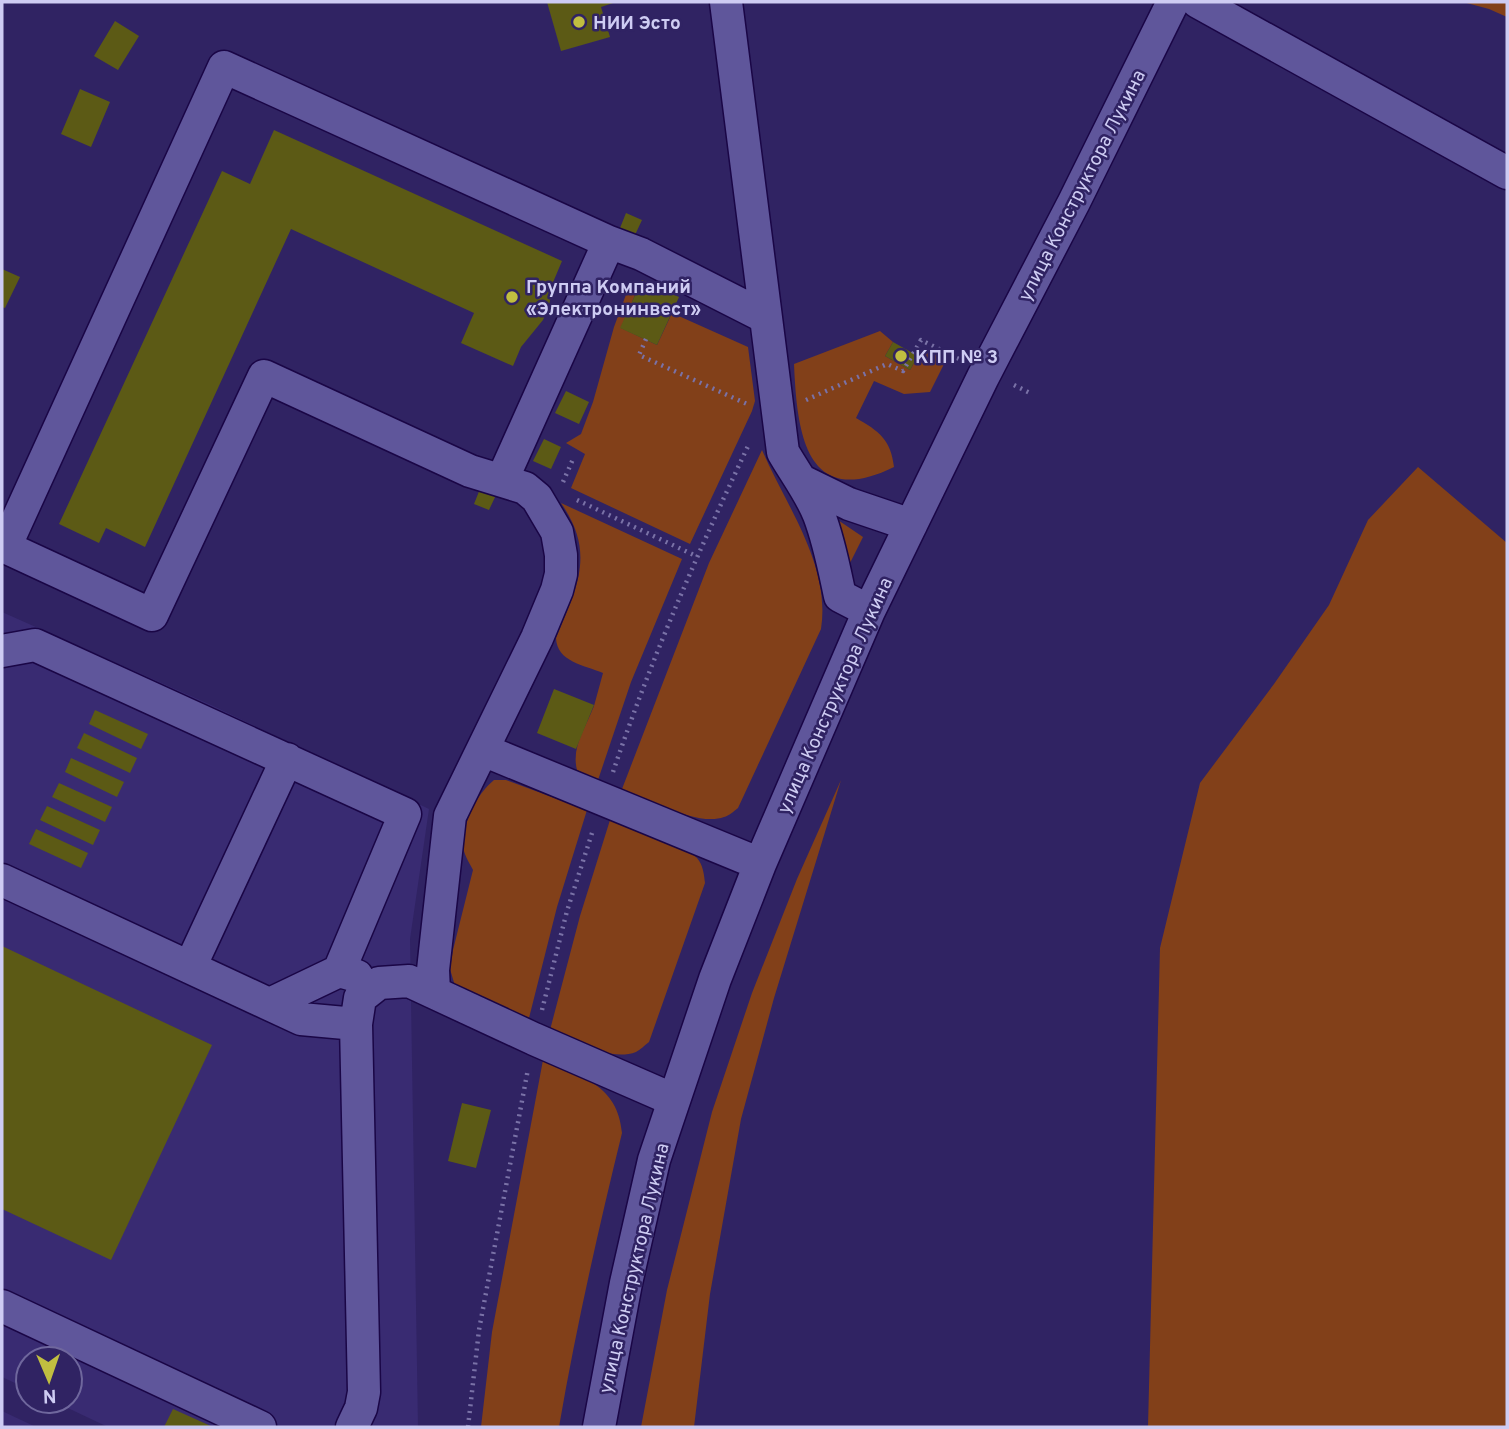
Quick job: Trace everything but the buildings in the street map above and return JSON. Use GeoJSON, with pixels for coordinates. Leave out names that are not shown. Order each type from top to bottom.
{"type":"FeatureCollection","features":[{"type":"Feature","properties":{"kind":"street"},"geometry":{"type":"LineString","coordinates":[[726,2],[783,452],[818,513],[831,551],[840,596],[869,611]]}},
{"type":"Feature","properties":{"kind":"street","name":"улица Конструктора Лукина"},"geometry":{"type":"LineString","coordinates":[[599,1427],[626,1283],[654,1160],[715,978],[760,864],[869,611],[983,377],[1074,202],[1172,2]]}},
{"type":"Feature","properties":{"kind":"street"},"geometry":{"type":"LineString","coordinates":[[1198,2],[1507,173]]}},
{"type":"Feature","properties":{"kind":"street"},"geometry":{"type":"LineString","coordinates":[[434,992],[433,970],[450,816],[537,638],[561,574],[557,532],[537,498],[525,488],[470,471],[264,376],[152,615],[5,547],[224,66],[609,242],[641,254],[765,317]]}},
{"type":"Feature","properties":{"kind":"street"},"geometry":{"type":"LineString","coordinates":[[502,480],[609,242]]}},
{"type":"Feature","properties":{"kind":"street"},"geometry":{"type":"LineString","coordinates":[[802,481],[849,504],[911,525]]}},
{"type":"Feature","properties":{"kind":"street"},"geometry":{"type":"LineString","coordinates":[[2,651],[35,646],[405,814],[339,971],[270,1004]]}},
{"type":"Feature","properties":{"kind":"street"},"geometry":{"type":"LineString","coordinates":[[482,750],[760,864]]}},
{"type":"Feature","properties":{"kind":"street"},"geometry":{"type":"LineString","coordinates":[[190,967],[287,759]]}},
{"type":"Feature","properties":{"kind":"street"},"geometry":{"type":"LineString","coordinates":[[2,880],[301,1019],[356,1024]]}},
{"type":"Feature","properties":{"kind":"street"},"geometry":{"type":"LineString","coordinates":[[339,971],[379,983],[409,981],[674,1100]]}},
{"type":"Feature","properties":{"kind":"street"},"geometry":{"type":"LineString","coordinates":[[352,1427],[361,1408],[364,1392],[356,1024],[360,998],[379,983]]}},
{"type":"Feature","properties":{"kind":"street"},"geometry":{"type":"LineString","coordinates":[[2,1306],[260,1427]]}},
{"type":"Feature","properties":{"kind":"path"},"geometry":{"type":"LineString","coordinates":[[646,339],[639,355],[757,410]]}},
{"type":"Feature","properties":{"kind":"path"},"geometry":{"type":"LineString","coordinates":[[796,405],[887,364],[903,371],[913,354]]}},
{"type":"Feature","properties":{"kind":"path"},"geometry":{"type":"LineString","coordinates":[[468,1427],[479,1329],[534,1039],[567,911],[642,687],[696,556],[751,440]]}},
{"type":"Feature","properties":{"kind":"path"},"geometry":{"type":"LineString","coordinates":[[559,492],[573,459]]}},
{"type":"Feature","properties":{"kind":"path"},"geometry":{"type":"LineString","coordinates":[[572,498],[696,556]]}},
{"type":"Feature","properties":{"kind":"shaded area"},"geometry":{"type":"Polygon","coordinates":[[[1463,2],[1507,2],[1507,17],[1489,9],[1463,2]]]}},
{"type":"Feature","properties":{"kind":"shaded area"},"geometry":{"type":"Polygon","coordinates":[[[627,292],[635,295],[621,328],[657,345],[672,313],[748,347],[755,401],[690,544],[571,488],[585,454],[566,443],[581,434],[627,292]]]}},
{"type":"Feature","properties":{"kind":"shaded area"},"geometry":{"type":"Polygon","coordinates":[[[880,331],[893,342],[885,356],[910,370],[918,356],[929,352],[946,360],[930,392],[904,394],[874,381],[856,418],[871,427],[887,443],[894,467],[864,478],[841,479],[824,471],[812,457],[803,438],[798,415],[794,364],[880,331]]]}},
{"type":"Feature","properties":{"kind":"shaded area"},"geometry":{"type":"Polygon","coordinates":[[[762,450],[813,559],[822,605],[821,629],[738,808],[724,817],[701,818],[673,810],[622,789],[709,563],[762,450]]]}},
{"type":"Feature","properties":{"kind":"shaded area"},"geometry":{"type":"Polygon","coordinates":[[[1418,467],[1507,543],[1507,1427],[1148,1427],[1160,948],[1200,783],[1329,605],[1368,520],[1418,467]]]}},
{"type":"Feature","properties":{"kind":"shaded area"},"geometry":{"type":"Polygon","coordinates":[[[561,503],[682,559],[631,682],[598,780],[577,770],[576,753],[603,673],[566,658],[556,638],[571,602],[580,570],[578,538],[561,503]]]}},
{"type":"Feature","properties":{"kind":"shaded area"},"geometry":{"type":"Polygon","coordinates":[[[826,512],[863,537],[850,563],[826,512]]]}},
{"type":"Feature","properties":{"kind":"shaded area"},"geometry":{"type":"Polygon","coordinates":[[[2,612],[211,705],[429,809],[410,939],[418,1427],[108,1427],[83,1415],[84,1345],[14,1345],[14,1383],[2,1377],[2,612]]]}},
{"type":"Feature","properties":{"kind":"shaded area"},"geometry":{"type":"Polygon","coordinates":[[[494,780],[506,780],[587,810],[557,907],[528,1022],[455,986],[450,969],[473,870],[463,848],[466,826],[472,809],[494,780]]]}},
{"type":"Feature","properties":{"kind":"shaded area"},"geometry":{"type":"Polygon","coordinates":[[[841,780],[774,998],[741,1119],[710,1294],[694,1427],[641,1427],[667,1290],[712,1112],[752,993],[797,879],[841,780]]]}},
{"type":"Feature","properties":{"kind":"shaded area"},"geometry":{"type":"Polygon","coordinates":[[[610,820],[669,842],[690,853],[701,864],[705,883],[649,1042],[636,1052],[626,1054],[592,1049],[550,1030],[580,916],[610,820]]]}},
{"type":"Feature","properties":{"kind":"shaded area"},"geometry":{"type":"Polygon","coordinates":[[[543,1060],[584,1077],[605,1093],[619,1117],[622,1133],[588,1280],[559,1427],[481,1427],[492,1332],[543,1060]]]}},
{"type":"Feature","properties":{"kind":"shaded area"},"geometry":{"type":"Polygon","coordinates":[[[2,1411],[36,1427],[2,1427],[2,1411]]]}},
{"type":"Feature","properties":{"kind":"place","name":"НИИ Эсто"},"geometry":{"type":"Point","coordinates":[579,22]}},
{"type":"Feature","properties":{"kind":"place","name":"Группа Компаний «Электронинвест»"},"geometry":{"type":"Point","coordinates":[512,297]}},
{"type":"Feature","properties":{"kind":"place","name":"КПП № 3"},"geometry":{"type":"Point","coordinates":[901,356]}}]}
